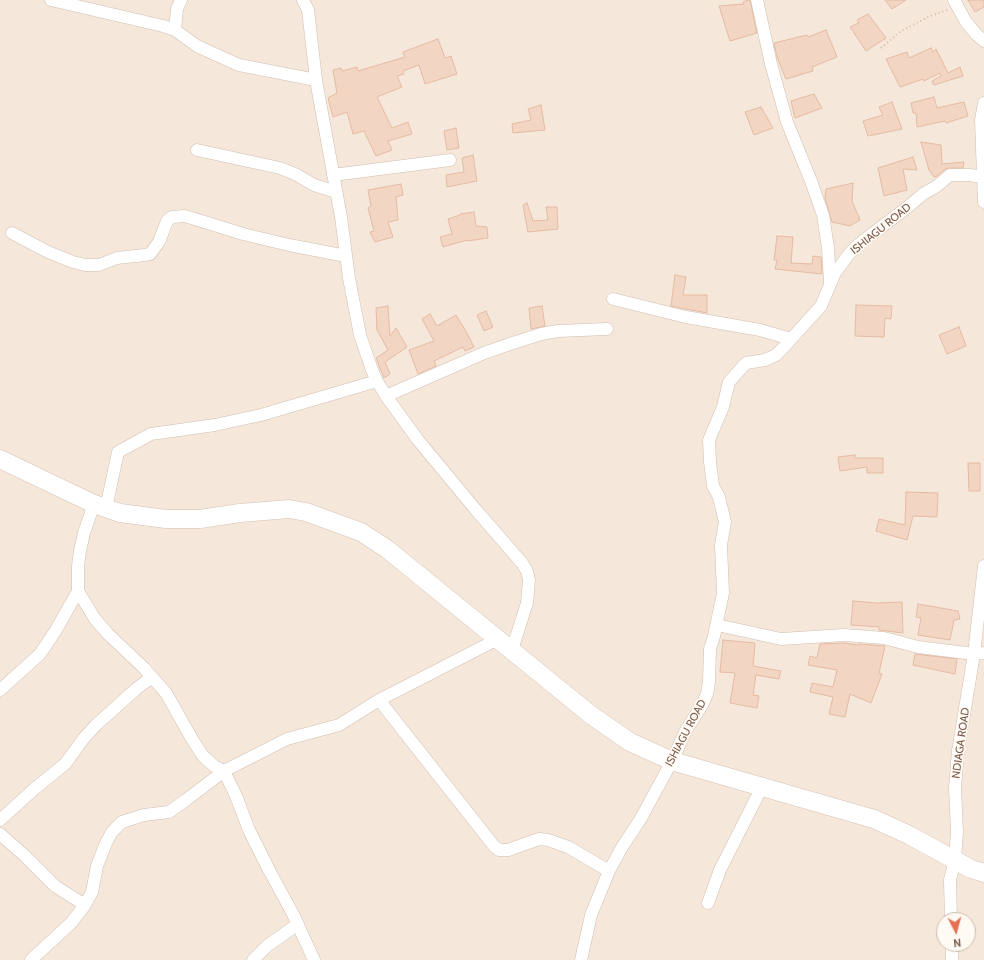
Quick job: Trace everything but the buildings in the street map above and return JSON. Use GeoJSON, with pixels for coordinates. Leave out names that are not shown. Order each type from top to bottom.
{"type":"FeatureCollection","features":[{"type":"Feature","properties":{"kind":"main road"},"geometry":{"type":"LineString","coordinates":[[0,459],[100,506],[120,513],[166,519],[200,519],[240,513],[289,510],[306,512],[361,532],[387,549],[611,730],[630,742],[672,761],[874,819],[909,835],[971,869],[984,873]]}},
{"type":"Feature","properties":{"kind":"street"},"geometry":{"type":"LineString","coordinates":[[175,30],[177,9],[181,0]]}},
{"type":"Feature","properties":{"kind":"street"},"geometry":{"type":"LineString","coordinates":[[303,0],[308,10],[316,80],[341,217],[349,278],[360,335],[376,381],[386,396],[418,440],[477,512],[522,563],[526,571],[528,580],[527,603],[512,650]]}},
{"type":"Feature","properties":{"kind":"street"},"geometry":{"type":"LineString","coordinates":[[757,0],[771,64],[787,122],[823,215],[828,248],[830,285]]}},
{"type":"Feature","properties":{"kind":"street"},"geometry":{"type":"LineString","coordinates":[[59,1],[105,14],[146,21],[175,30],[197,46],[239,65],[316,80]]}},
{"type":"Feature","properties":{"kind":"street"},"geometry":{"type":"LineString","coordinates":[[956,3],[977,35],[984,41]]}},
{"type":"Feature","properties":{"kind":"street"},"geometry":{"type":"LineString","coordinates":[[984,103],[981,120],[984,202]]}},
{"type":"Feature","properties":{"kind":"street"},"geometry":{"type":"LineString","coordinates":[[197,150],[280,168],[295,174],[314,185],[336,192]]}},
{"type":"Feature","properties":{"kind":"street"},"geometry":{"type":"LineString","coordinates":[[333,175],[450,160]]}},
{"type":"Feature","properties":{"kind":"street","name":"ISHIAGU ROAD"},"geometry":{"type":"LineString","coordinates":[[581,960],[591,915],[609,871],[622,847],[640,820],[672,761],[685,732],[707,694],[710,650],[717,625],[723,593],[721,545],[725,522],[720,497],[713,486],[709,440],[723,407],[729,382],[746,363],[764,360],[776,355],[821,306],[840,267],[849,254],[859,244],[950,175],[970,175],[983,177]]}},
{"type":"Feature","properties":{"kind":"street"},"geometry":{"type":"LineString","coordinates":[[12,233],[48,252],[73,262],[85,265],[99,265],[117,258],[144,256],[150,254],[160,242],[167,221],[172,217],[185,216],[243,234],[346,256]]}},
{"type":"Feature","properties":{"kind":"street"},"geometry":{"type":"LineString","coordinates":[[613,299],[686,317],[760,330],[791,339]]}},
{"type":"Feature","properties":{"kind":"street"},"geometry":{"type":"LineString","coordinates":[[386,396],[484,353],[541,334],[576,330],[607,329]]}},
{"type":"Feature","properties":{"kind":"street"},"geometry":{"type":"LineString","coordinates":[[0,690],[40,654],[56,630],[78,591],[78,566],[84,533],[100,506],[118,452],[151,434],[215,425],[261,416],[376,381]]}},
{"type":"Feature","properties":{"kind":"street","name":"NDIAGA ROAD"},"geometry":{"type":"LineString","coordinates":[[951,912],[950,880],[957,832],[955,788],[958,751],[979,653],[984,566]]}},
{"type":"Feature","properties":{"kind":"street"},"geometry":{"type":"LineString","coordinates":[[78,591],[95,619],[166,693],[203,756],[214,766],[224,771],[236,796],[249,830],[298,924],[314,960]]}},
{"type":"Feature","properties":{"kind":"street"},"geometry":{"type":"LineString","coordinates":[[717,625],[781,639],[844,635],[884,638],[918,647],[979,653]]}},
{"type":"Feature","properties":{"kind":"street"},"geometry":{"type":"LineString","coordinates":[[31,960],[71,923],[85,905],[92,892],[97,866],[106,843],[112,832],[122,822],[133,818],[169,812],[224,771],[287,739],[339,725],[379,700],[498,639]]}},
{"type":"Feature","properties":{"kind":"street"},"geometry":{"type":"LineString","coordinates":[[0,820],[65,764],[84,738],[96,725],[136,689],[152,677]]}},
{"type":"Feature","properties":{"kind":"street"},"geometry":{"type":"LineString","coordinates":[[379,700],[498,850],[508,850],[539,839],[548,840],[568,847],[609,871]]}},
{"type":"Feature","properties":{"kind":"street"},"geometry":{"type":"LineString","coordinates":[[708,903],[720,870],[762,786]]}},
{"type":"Feature","properties":{"kind":"street"},"geometry":{"type":"LineString","coordinates":[[0,834],[55,886],[85,905]]}},
{"type":"Feature","properties":{"kind":"street"},"geometry":{"type":"LineString","coordinates":[[253,960],[266,946],[298,924]]}},
{"type":"Feature","properties":{"kind":"path"},"geometry":{"type":"LineString","coordinates":[[881,48],[901,31],[956,3]]}},
{"type":"Feature","properties":{"kind":"shaded area"},"geometry":{"type":"Polygon","coordinates":[[[0,0],[984,0],[984,960],[0,960],[0,0]]]}}]}
